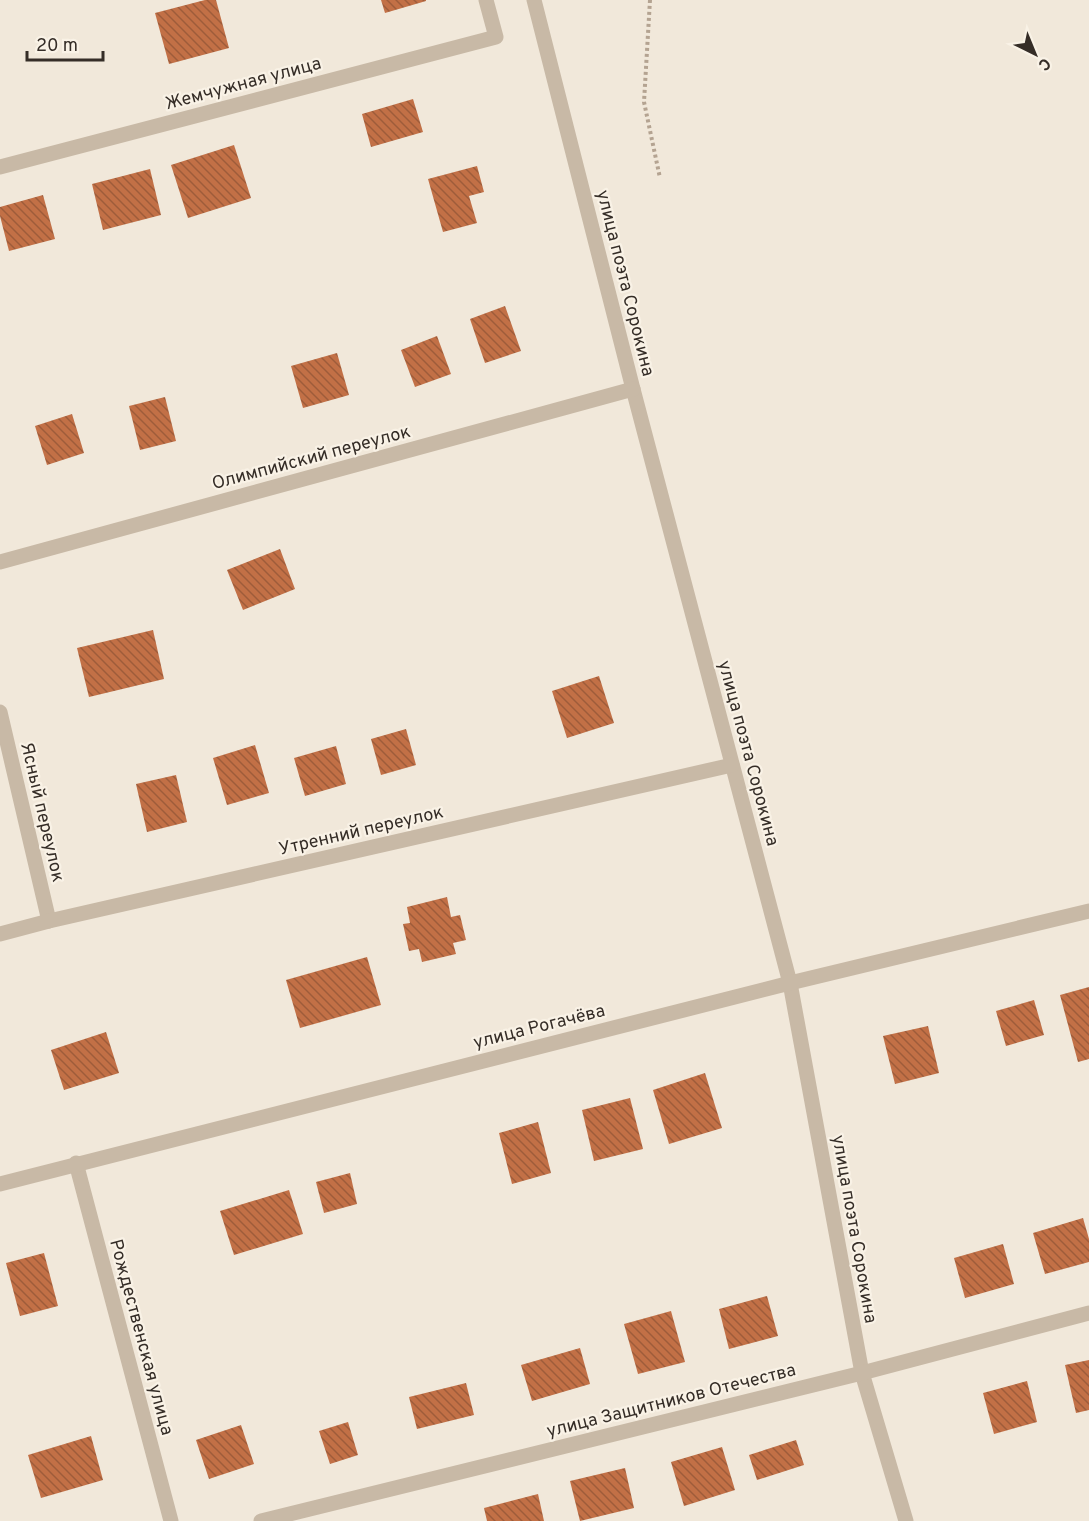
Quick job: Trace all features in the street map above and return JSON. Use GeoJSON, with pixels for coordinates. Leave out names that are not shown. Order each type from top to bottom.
{"type":"FeatureCollection","features":[{"type":"Feature","properties":{"kind":"street","name":"Жемчужная улица"},"geometry":{"type":"LineString","coordinates":[[0,167],[496,37],[486,0]]}},
{"type":"Feature","properties":{"kind":"street","name":"улица поэта Сорокина"},"geometry":{"type":"LineString","coordinates":[[534,0],[633,389],[790,983],[862,1373],[906,1521]]}},
{"type":"Feature","properties":{"kind":"street","name":"Олимпийский переулок"},"geometry":{"type":"LineString","coordinates":[[0,562],[633,389]]}},
{"type":"Feature","properties":{"kind":"street","name":"Ясный переулок"},"geometry":{"type":"LineString","coordinates":[[0,712],[49,921]]}},
{"type":"Feature","properties":{"kind":"street","name":"Утренний переулок"},"geometry":{"type":"LineString","coordinates":[[0,934],[732,765]]}},
{"type":"Feature","properties":{"kind":"street","name":"улица Рогачёва"},"geometry":{"type":"LineString","coordinates":[[0,1184],[790,983],[1089,911]]}},
{"type":"Feature","properties":{"kind":"street","name":"Рождественская улица"},"geometry":{"type":"LineString","coordinates":[[76,1163],[171,1521]]}},
{"type":"Feature","properties":{"kind":"street","name":"улица Защитников Отечества"},"geometry":{"type":"LineString","coordinates":[[261,1521],[862,1373],[1089,1313]]}},
{"type":"Feature","properties":{"kind":"path"},"geometry":{"type":"LineString","coordinates":[[650,0],[644,102],[660,178]]}},
{"type":"Feature","properties":{"kind":"building"},"geometry":{"type":"Polygon","coordinates":[[[205,0],[216,0],[229,48],[169,64],[155,13],[205,0]]]}},
{"type":"Feature","properties":{"kind":"building"},"geometry":{"type":"Polygon","coordinates":[[[381,0],[426,0],[426,1],[385,13],[381,0]]]}},
{"type":"Feature","properties":{"kind":"building"},"geometry":{"type":"Polygon","coordinates":[[[413,99],[423,132],[371,147],[362,114],[413,99]]]}},
{"type":"Feature","properties":{"kind":"building"},"geometry":{"type":"Polygon","coordinates":[[[234,145],[251,198],[188,218],[171,165],[234,145]]]}},
{"type":"Feature","properties":{"kind":"building"},"geometry":{"type":"Polygon","coordinates":[[[477,166],[484,192],[469,196],[477,223],[443,232],[428,179],[477,166]]]}},
{"type":"Feature","properties":{"kind":"building"},"geometry":{"type":"Polygon","coordinates":[[[150,169],[161,215],[103,230],[92,184],[150,169]]]}},
{"type":"Feature","properties":{"kind":"building"},"geometry":{"type":"Polygon","coordinates":[[[43,195],[55,239],[9,251],[0,216],[0,207],[43,195]]]}},
{"type":"Feature","properties":{"kind":"building"},"geometry":{"type":"Polygon","coordinates":[[[505,306],[521,351],[485,363],[470,319],[505,306]]]}},
{"type":"Feature","properties":{"kind":"building"},"geometry":{"type":"Polygon","coordinates":[[[437,336],[451,374],[415,387],[401,350],[437,336]]]}},
{"type":"Feature","properties":{"kind":"building"},"geometry":{"type":"Polygon","coordinates":[[[337,353],[349,395],[303,408],[291,366],[337,353]]]}},
{"type":"Feature","properties":{"kind":"building"},"geometry":{"type":"Polygon","coordinates":[[[165,397],[176,441],[140,450],[129,406],[165,397]]]}},
{"type":"Feature","properties":{"kind":"building"},"geometry":{"type":"Polygon","coordinates":[[[72,414],[84,453],[47,465],[35,426],[72,414]]]}},
{"type":"Feature","properties":{"kind":"building"},"geometry":{"type":"Polygon","coordinates":[[[280,549],[295,589],[243,610],[227,570],[280,549]]]}},
{"type":"Feature","properties":{"kind":"building"},"geometry":{"type":"Polygon","coordinates":[[[153,630],[164,679],[89,697],[77,648],[153,630]]]}},
{"type":"Feature","properties":{"kind":"building"},"geometry":{"type":"Polygon","coordinates":[[[599,676],[614,723],[567,738],[552,691],[599,676]]]}},
{"type":"Feature","properties":{"kind":"building"},"geometry":{"type":"Polygon","coordinates":[[[406,729],[416,765],[381,775],[371,739],[406,729]]]}},
{"type":"Feature","properties":{"kind":"building"},"geometry":{"type":"Polygon","coordinates":[[[255,745],[269,793],[227,805],[213,758],[255,745]]]}},
{"type":"Feature","properties":{"kind":"building"},"geometry":{"type":"Polygon","coordinates":[[[336,746],[346,784],[305,796],[294,758],[336,746]]]}},
{"type":"Feature","properties":{"kind":"building"},"geometry":{"type":"Polygon","coordinates":[[[176,775],[187,822],[147,832],[136,784],[176,775]]]}},
{"type":"Feature","properties":{"kind":"building"},"geometry":{"type":"Polygon","coordinates":[[[447,897],[451,917],[460,915],[466,940],[453,943],[456,954],[422,962],[419,949],[409,951],[403,924],[410,923],[407,907],[447,897]]]}},
{"type":"Feature","properties":{"kind":"building"},"geometry":{"type":"Polygon","coordinates":[[[367,957],[381,1005],[300,1028],[286,980],[367,957]]]}},
{"type":"Feature","properties":{"kind":"building"},"geometry":{"type":"Polygon","coordinates":[[[1089,987],[1089,1059],[1078,1062],[1060,995],[1089,987]]]}},
{"type":"Feature","properties":{"kind":"building"},"geometry":{"type":"Polygon","coordinates":[[[1034,1000],[1044,1035],[1006,1046],[996,1011],[1034,1000]]]}},
{"type":"Feature","properties":{"kind":"building"},"geometry":{"type":"Polygon","coordinates":[[[928,1026],[939,1073],[895,1084],[883,1036],[928,1026]]]}},
{"type":"Feature","properties":{"kind":"building"},"geometry":{"type":"Polygon","coordinates":[[[106,1032],[119,1073],[64,1090],[51,1050],[106,1032]]]}},
{"type":"Feature","properties":{"kind":"building"},"geometry":{"type":"Polygon","coordinates":[[[705,1073],[722,1128],[669,1144],[653,1090],[705,1073]]]}},
{"type":"Feature","properties":{"kind":"building"},"geometry":{"type":"Polygon","coordinates":[[[630,1098],[643,1149],[594,1161],[582,1110],[630,1098]]]}},
{"type":"Feature","properties":{"kind":"building"},"geometry":{"type":"Polygon","coordinates":[[[538,1122],[551,1173],[512,1184],[499,1133],[538,1122]]]}},
{"type":"Feature","properties":{"kind":"building"},"geometry":{"type":"Polygon","coordinates":[[[350,1173],[357,1204],[324,1213],[316,1182],[350,1173]]]}},
{"type":"Feature","properties":{"kind":"building"},"geometry":{"type":"Polygon","coordinates":[[[289,1190],[303,1234],[234,1255],[220,1211],[289,1190]]]}},
{"type":"Feature","properties":{"kind":"building"},"geometry":{"type":"Polygon","coordinates":[[[1083,1218],[1089,1239],[1089,1262],[1045,1274],[1033,1233],[1083,1218]]]}},
{"type":"Feature","properties":{"kind":"building"},"geometry":{"type":"Polygon","coordinates":[[[1003,1244],[1014,1284],[965,1298],[954,1258],[1003,1244]]]}},
{"type":"Feature","properties":{"kind":"building"},"geometry":{"type":"Polygon","coordinates":[[[44,1253],[58,1306],[20,1316],[6,1263],[44,1253]]]}},
{"type":"Feature","properties":{"kind":"building"},"geometry":{"type":"Polygon","coordinates":[[[767,1296],[778,1336],[729,1349],[719,1309],[767,1296]]]}},
{"type":"Feature","properties":{"kind":"building"},"geometry":{"type":"Polygon","coordinates":[[[671,1311],[685,1362],[638,1374],[624,1324],[671,1311]]]}},
{"type":"Feature","properties":{"kind":"building"},"geometry":{"type":"Polygon","coordinates":[[[580,1348],[590,1384],[532,1401],[521,1365],[580,1348]]]}},
{"type":"Feature","properties":{"kind":"building"},"geometry":{"type":"Polygon","coordinates":[[[1089,1360],[1089,1410],[1076,1413],[1065,1365],[1089,1360]]]}},
{"type":"Feature","properties":{"kind":"building"},"geometry":{"type":"Polygon","coordinates":[[[1027,1381],[1037,1422],[994,1434],[983,1393],[1027,1381]]]}},
{"type":"Feature","properties":{"kind":"building"},"geometry":{"type":"Polygon","coordinates":[[[466,1383],[474,1415],[417,1429],[409,1397],[466,1383]]]}},
{"type":"Feature","properties":{"kind":"building"},"geometry":{"type":"Polygon","coordinates":[[[348,1422],[358,1455],[330,1464],[319,1431],[348,1422]]]}},
{"type":"Feature","properties":{"kind":"building"},"geometry":{"type":"Polygon","coordinates":[[[241,1425],[254,1464],[209,1479],[196,1440],[241,1425]]]}},
{"type":"Feature","properties":{"kind":"building"},"geometry":{"type":"Polygon","coordinates":[[[91,1436],[103,1480],[41,1498],[28,1455],[91,1436]]]}},
{"type":"Feature","properties":{"kind":"building"},"geometry":{"type":"Polygon","coordinates":[[[796,1440],[804,1465],[757,1480],[749,1455],[796,1440]]]}},
{"type":"Feature","properties":{"kind":"building"},"geometry":{"type":"Polygon","coordinates":[[[722,1447],[735,1490],[684,1506],[671,1462],[722,1447]]]}},
{"type":"Feature","properties":{"kind":"building"},"geometry":{"type":"Polygon","coordinates":[[[625,1468],[634,1508],[580,1521],[570,1481],[625,1468]]]}},
{"type":"Feature","properties":{"kind":"building"},"geometry":{"type":"Polygon","coordinates":[[[538,1494],[544,1521],[487,1521],[484,1508],[538,1494]]]}}]}
